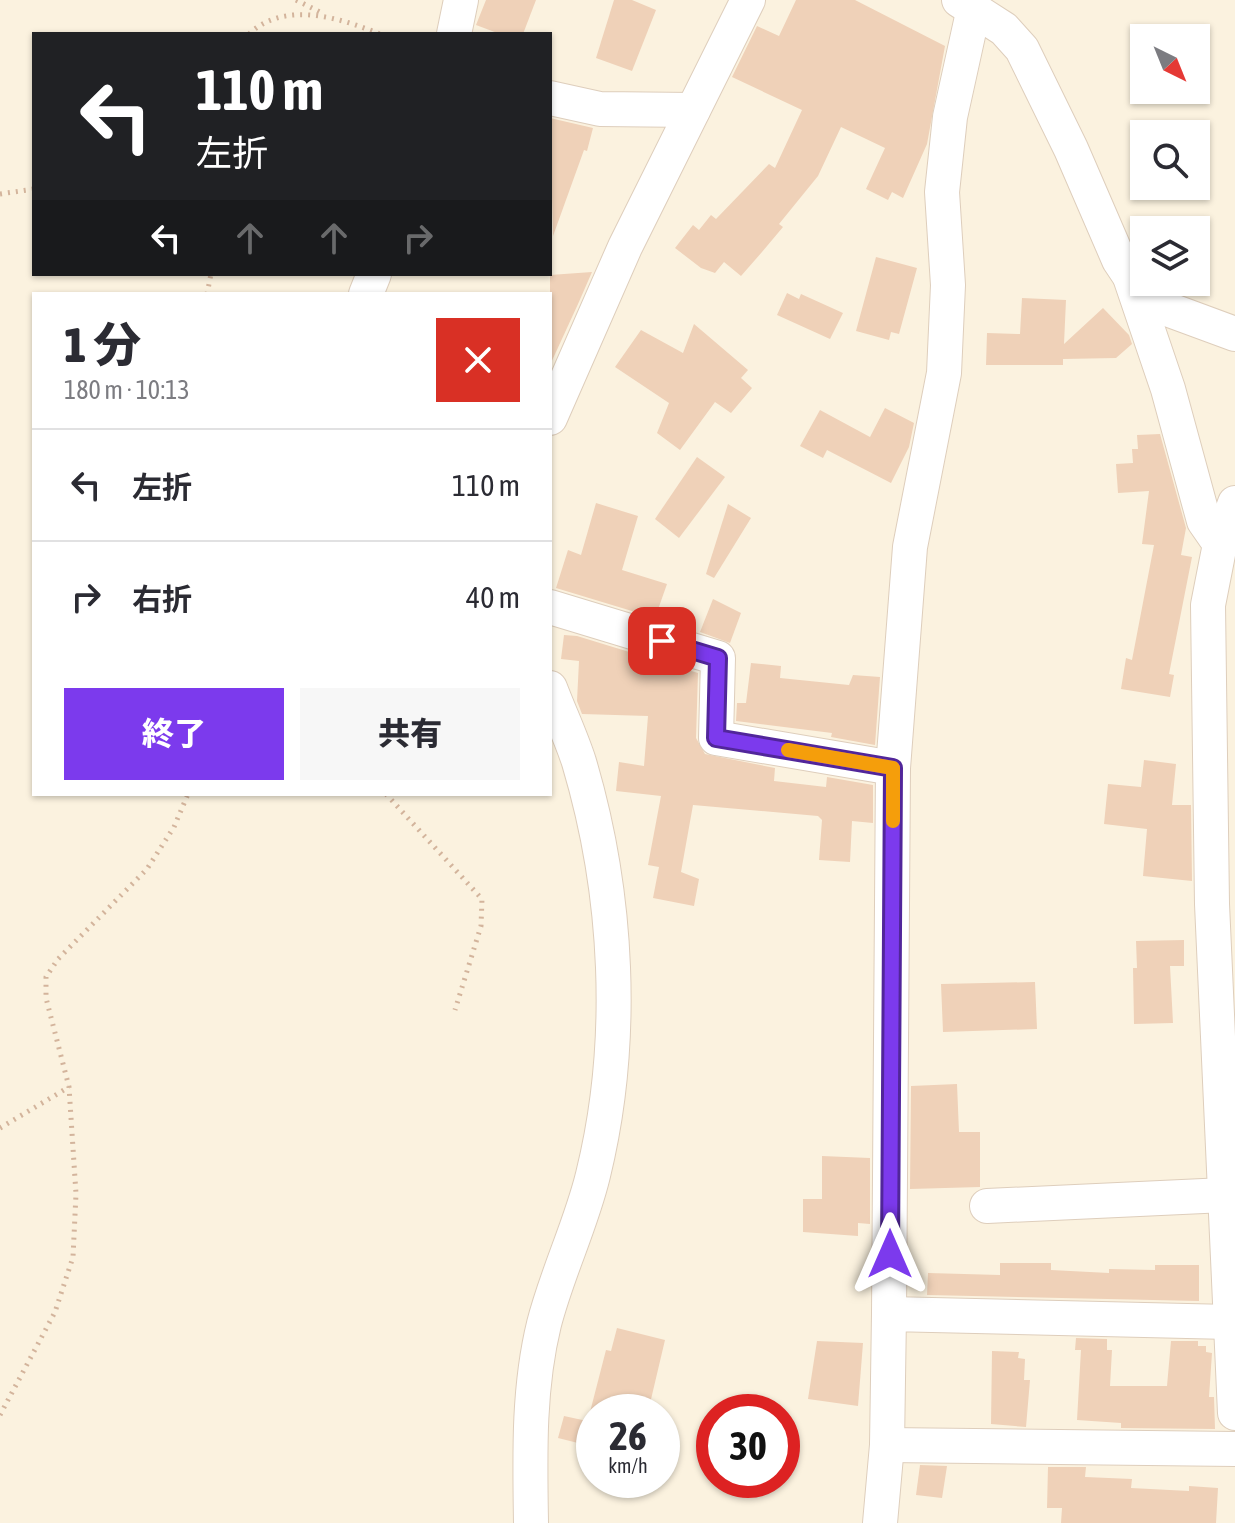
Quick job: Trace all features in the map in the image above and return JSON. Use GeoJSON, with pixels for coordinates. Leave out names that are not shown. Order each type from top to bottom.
{"type":"FeatureCollection","features":[{"type":"Feature","properties":{"kind":"street"},"geometry":{"type":"LineString","coordinates":[[454,32],[461,0]]}},
{"type":"Feature","properties":{"kind":"street"},"geometry":{"type":"LineString","coordinates":[[553,402],[748,0]]}},
{"type":"Feature","properties":{"kind":"street"},"geometry":{"type":"LineString","coordinates":[[880,1523],[887,1445],[893,768],[910,547],[944,373],[948,285],[942,192],[966,4],[1004,29],[1022,49],[1071,149],[1119,260],[1129,276],[1168,389],[1204,521],[1220,544]]}},
{"type":"Feature","properties":{"kind":"street"},"geometry":{"type":"LineString","coordinates":[[552,98],[600,109],[693,110]]}},
{"type":"Feature","properties":{"kind":"street"},"geometry":{"type":"LineString","coordinates":[[1129,276],[1159,306],[1235,334]]}},
{"type":"Feature","properties":{"kind":"street"},"geometry":{"type":"LineString","coordinates":[[1235,503],[1220,544],[1208,605],[1208,689],[1228,1063],[1230,1322],[1235,1413]]}},
{"type":"Feature","properties":{"kind":"street"},"geometry":{"type":"LineString","coordinates":[[552,608],[718,658],[716,738],[893,768]]}},
{"type":"Feature","properties":{"kind":"street"},"geometry":{"type":"LineString","coordinates":[[531,1523],[530,1437],[535,1372],[544,1324],[593,1174],[614,1049],[614,981],[602,871],[579,761],[552,693]]}},
{"type":"Feature","properties":{"kind":"street"},"geometry":{"type":"LineString","coordinates":[[987,1206],[1228,1182]]}},
{"type":"Feature","properties":{"kind":"street"},"geometry":{"type":"LineString","coordinates":[[889,1314],[1230,1322]]}},
{"type":"Feature","properties":{"kind":"street"},"geometry":{"type":"LineString","coordinates":[[887,1445],[1235,1449]]}},
{"type":"Feature","properties":{"kind":"path"},"geometry":{"type":"LineString","coordinates":[[296,0],[374,32]]}},
{"type":"Feature","properties":{"kind":"path"},"geometry":{"type":"LineString","coordinates":[[252,32],[268,21],[324,14]]}},
{"type":"Feature","properties":{"kind":"path"},"geometry":{"type":"LineString","coordinates":[[0,194],[32,189]]}},
{"type":"Feature","properties":{"kind":"path"},"geometry":{"type":"LineString","coordinates":[[0,1415],[55,1312],[73,1257],[76,1194],[69,1087],[46,998],[46,977],[58,959],[147,869],[174,827],[187,796]]}},
{"type":"Feature","properties":{"kind":"path"},"geometry":{"type":"LineString","coordinates":[[388,796],[482,899],[481,926],[455,1010]]}},
{"type":"Feature","properties":{"kind":"path"},"geometry":{"type":"LineString","coordinates":[[0,1128],[69,1087]]}},
{"type":"Feature","properties":{"kind":"building"},"geometry":{"type":"Polygon","coordinates":[[[486,0],[536,0],[524,32],[495,32],[476,25],[486,0]]]}},
{"type":"Feature","properties":{"kind":"building"},"geometry":{"type":"Polygon","coordinates":[[[614,0],[632,0],[656,10],[632,71],[596,58],[614,0]]]}},
{"type":"Feature","properties":{"kind":"building"},"geometry":{"type":"Polygon","coordinates":[[[796,0],[855,0],[945,46],[927,144],[903,198],[892,192],[888,200],[866,189],[885,148],[841,127],[818,176],[779,224],[783,227],[762,252],[741,276],[724,262],[715,273],[701,268],[675,248],[693,225],[699,230],[711,215],[716,219],[769,164],[775,168],[802,110],[732,77],[757,26],[779,36],[796,0]]]}},
{"type":"Feature","properties":{"kind":"building"},"geometry":{"type":"Polygon","coordinates":[[[552,118],[593,128],[553,236],[552,197],[552,118]]]}},
{"type":"Feature","properties":{"kind":"building"},"geometry":{"type":"Polygon","coordinates":[[[876,257],[917,268],[899,334],[891,332],[889,340],[856,331],[876,257]]]}},
{"type":"Feature","properties":{"kind":"building"},"geometry":{"type":"Polygon","coordinates":[[[592,272],[552,361],[550,276],[592,272]]]}},
{"type":"Feature","properties":{"kind":"building"},"geometry":{"type":"Polygon","coordinates":[[[787,293],[799,299],[801,294],[843,313],[830,339],[777,315],[787,293]]]}},
{"type":"Feature","properties":{"kind":"building"},"geometry":{"type":"Polygon","coordinates":[[[1022,298],[1066,300],[1064,344],[1103,308],[1129,335],[1132,344],[1116,358],[1063,359],[1063,365],[986,365],[987,333],[1020,334],[1022,298]]]}},
{"type":"Feature","properties":{"kind":"building"},"geometry":{"type":"Polygon","coordinates":[[[694,324],[748,370],[741,378],[752,388],[731,413],[715,402],[680,450],[657,433],[669,403],[615,367],[641,330],[683,353],[694,324]]]}},
{"type":"Feature","properties":{"kind":"building"},"geometry":{"type":"Polygon","coordinates":[[[885,408],[914,423],[909,447],[891,483],[827,450],[823,458],[800,446],[820,410],[870,437],[885,408]]]}},
{"type":"Feature","properties":{"kind":"building"},"geometry":{"type":"Polygon","coordinates":[[[1160,434],[1186,528],[1181,555],[1192,557],[1169,674],[1174,675],[1170,697],[1121,689],[1126,658],[1132,660],[1154,545],[1142,544],[1149,491],[1118,493],[1116,464],[1133,463],[1132,449],[1138,449],[1137,435],[1160,434]]]}},
{"type":"Feature","properties":{"kind":"building"},"geometry":{"type":"Polygon","coordinates":[[[697,457],[725,477],[679,538],[655,519],[697,457]]]}},
{"type":"Feature","properties":{"kind":"building"},"geometry":{"type":"Polygon","coordinates":[[[596,503],[638,516],[622,570],[667,584],[655,618],[556,588],[568,550],[581,555],[596,503]]]}},
{"type":"Feature","properties":{"kind":"building"},"geometry":{"type":"Polygon","coordinates":[[[728,504],[751,518],[714,578],[706,574],[728,504]]]}},
{"type":"Feature","properties":{"kind":"building"},"geometry":{"type":"Polygon","coordinates":[[[713,599],[741,613],[730,643],[700,632],[713,599]]]}},
{"type":"Feature","properties":{"kind":"building"},"geometry":{"type":"Polygon","coordinates":[[[564,635],[577,636],[698,673],[696,738],[705,754],[775,768],[774,781],[826,787],[827,777],[873,785],[873,823],[852,821],[850,862],[819,860],[822,820],[818,816],[693,805],[681,872],[699,879],[694,906],[653,898],[659,867],[648,865],[661,796],[616,791],[619,762],[644,766],[648,716],[582,714],[577,701],[579,661],[561,659],[564,635]]]}},
{"type":"Feature","properties":{"kind":"building"},"geometry":{"type":"Polygon","coordinates":[[[751,663],[781,666],[780,678],[849,685],[853,675],[880,677],[875,745],[831,737],[832,733],[736,721],[737,703],[746,703],[751,663]]]}},
{"type":"Feature","properties":{"kind":"building"},"geometry":{"type":"Polygon","coordinates":[[[1144,760],[1176,764],[1172,805],[1191,805],[1192,881],[1143,876],[1147,829],[1104,824],[1108,784],[1141,787],[1144,760]]]}},
{"type":"Feature","properties":{"kind":"building"},"geometry":{"type":"Polygon","coordinates":[[[1184,940],[1184,966],[1170,966],[1173,1023],[1134,1024],[1136,941],[1184,940]]]}},
{"type":"Feature","properties":{"kind":"building"},"geometry":{"type":"Polygon","coordinates":[[[1035,982],[1037,1029],[943,1032],[941,984],[1035,982]]]}},
{"type":"Feature","properties":{"kind":"building"},"geometry":{"type":"Polygon","coordinates":[[[957,1084],[959,1132],[980,1132],[980,1187],[910,1189],[911,1086],[957,1084]]]}},
{"type":"Feature","properties":{"kind":"building"},"geometry":{"type":"Polygon","coordinates":[[[822,1156],[870,1158],[870,1224],[858,1223],[858,1236],[803,1232],[803,1199],[822,1199],[822,1156]]]}},
{"type":"Feature","properties":{"kind":"building"},"geometry":{"type":"Polygon","coordinates":[[[1000,1263],[1051,1263],[1051,1270],[1109,1273],[1109,1269],[1155,1270],[1155,1265],[1199,1265],[1199,1301],[927,1295],[928,1273],[1000,1275],[1000,1263]]]}},
{"type":"Feature","properties":{"kind":"building"},"geometry":{"type":"Polygon","coordinates":[[[617,1328],[665,1340],[652,1394],[595,1394],[606,1350],[611,1351],[617,1328]]]}},
{"type":"Feature","properties":{"kind":"building"},"geometry":{"type":"Polygon","coordinates":[[[1076,1338],[1107,1339],[1107,1350],[1112,1350],[1110,1386],[1167,1386],[1171,1341],[1198,1341],[1198,1346],[1206,1346],[1206,1352],[1212,1353],[1209,1397],[1214,1397],[1215,1429],[1121,1428],[1121,1423],[1077,1420],[1081,1350],[1075,1350],[1076,1338]]]}},
{"type":"Feature","properties":{"kind":"building"},"geometry":{"type":"Polygon","coordinates":[[[817,1341],[863,1343],[858,1406],[808,1399],[817,1341]]]}},
{"type":"Feature","properties":{"kind":"building"},"geometry":{"type":"Polygon","coordinates":[[[992,1351],[1019,1352],[1018,1358],[1025,1359],[1024,1380],[1030,1380],[1026,1427],[991,1424],[992,1351]]]}},
{"type":"Feature","properties":{"kind":"building"},"geometry":{"type":"Polygon","coordinates":[[[564,1416],[576,1419],[576,1442],[558,1438],[564,1416]]]}},
{"type":"Feature","properties":{"kind":"building"},"geometry":{"type":"Polygon","coordinates":[[[920,1465],[947,1466],[942,1498],[916,1495],[920,1465]]]}},
{"type":"Feature","properties":{"kind":"building"},"geometry":{"type":"Polygon","coordinates":[[[1048,1467],[1086,1467],[1085,1477],[1132,1479],[1131,1488],[1189,1491],[1189,1486],[1218,1488],[1216,1523],[1061,1523],[1062,1508],[1047,1508],[1048,1467]]]}},
{"type":"Feature","properties":{"kind":"slow traffic"},"geometry":{"type":"LineString","coordinates":[[788,750],[893,768],[893,821]]}},
{"type":"Feature","properties":{"kind":"route"},"geometry":{"type":"LineString","coordinates":[[662,641],[718,658],[716,738],[893,768],[890,1254]]}}]}
